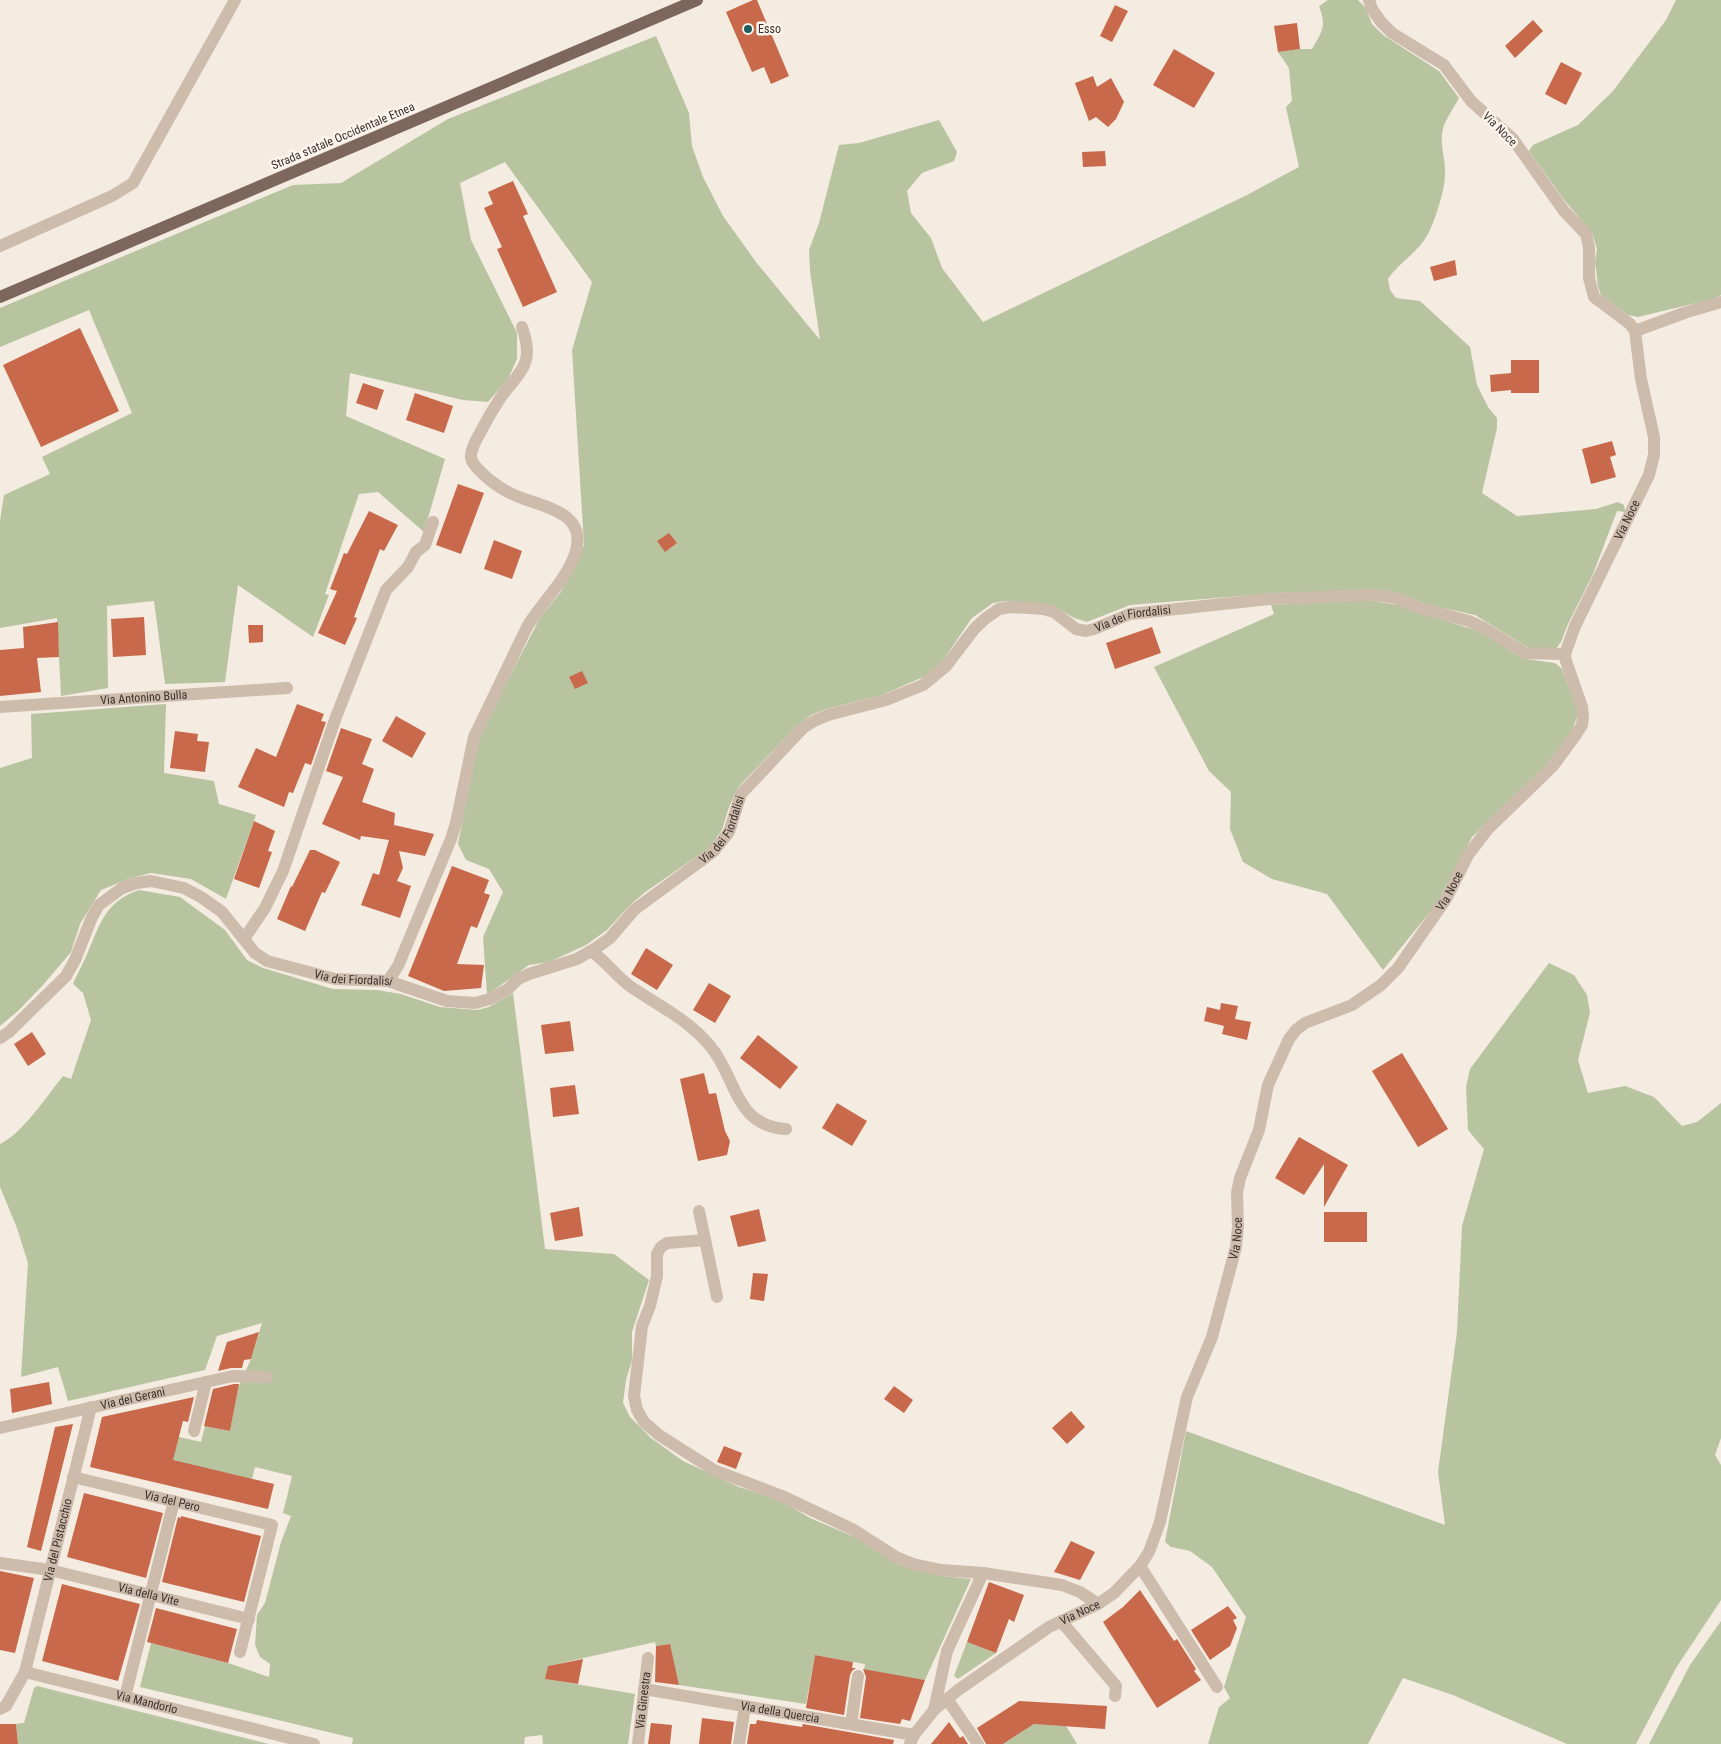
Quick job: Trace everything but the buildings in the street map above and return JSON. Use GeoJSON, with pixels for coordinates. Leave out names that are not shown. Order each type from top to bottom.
{"type":"FeatureCollection","features":[{"type":"Feature","properties":{"kind":"main road","name":"Strada statale Occidentale Etnea"},"geometry":{"type":"LineString","coordinates":[[0,298],[697,0]]}},
{"type":"Feature","properties":{"kind":"street"},"geometry":{"type":"LineString","coordinates":[[0,246],[112,196],[133,183],[235,0]]}},
{"type":"Feature","properties":{"kind":"street","name":"Via Noce"},"geometry":{"type":"LineString","coordinates":[[912,1739],[934,1710],[947,1699],[1049,1627],[1098,1604],[1114,1593],[1140,1566],[1149,1552],[1160,1522],[1186,1397],[1217,1320],[1236,1247],[1238,1186],[1259,1130],[1264,1099],[1289,1039],[1305,1023],[1352,1004],[1381,985],[1398,968],[1446,899],[1468,855],[1487,830],[1553,766],[1576,736],[1582,724],[1582,707],[1565,654],[1575,626],[1650,476],[1654,455],[1654,437],[1641,379],[1635,331],[1630,324],[1594,296],[1590,288],[1589,247],[1586,234],[1564,211],[1513,139],[1471,101],[1444,65],[1392,33],[1381,22],[1372,9],[1369,0]]}},
{"type":"Feature","properties":{"kind":"street"},"geometry":{"type":"LineString","coordinates":[[1635,331],[1721,302]]}},
{"type":"Feature","properties":{"kind":"street"},"geometry":{"type":"LineString","coordinates":[[388,981],[398,966],[451,839],[474,737],[527,627],[535,614],[557,588],[575,554],[576,532],[573,524],[566,516],[557,510],[509,493],[486,477],[471,459],[472,450],[490,414],[521,373],[526,361],[527,341],[522,327]]}},
{"type":"Feature","properties":{"kind":"street"},"geometry":{"type":"LineString","coordinates":[[244,939],[265,908],[283,872],[336,717],[386,590],[408,567],[416,552],[425,545],[433,522]]}},
{"type":"Feature","properties":{"kind":"street","name":"Via dei Fiordalisi"},"geometry":{"type":"LineString","coordinates":[[0,1038],[10,1032],[66,976],[99,905],[122,888],[136,883],[151,882],[184,888],[201,897],[222,912],[255,952],[267,961],[335,979],[388,981],[447,1001],[475,1002],[490,999],[508,988],[518,979],[577,959],[592,951],[610,938],[634,910],[712,852],[729,832],[742,794],[803,728],[828,715],[886,700],[923,684],[946,666],[975,628],[986,618],[1010,607],[1043,609],[1054,612],[1076,629],[1086,631],[1130,614],[1269,599],[1383,596],[1395,598],[1420,608],[1469,622],[1484,628],[1526,653],[1565,654]]}},
{"type":"Feature","properties":{"kind":"street","name":"Via Antonino Bulla"},"geometry":{"type":"LineString","coordinates":[[0,707],[287,688]]}},
{"type":"Feature","properties":{"kind":"street"},"geometry":{"type":"LineString","coordinates":[[592,951],[604,960],[630,986],[683,1021],[711,1047],[744,1107],[752,1117],[761,1124],[772,1128],[786,1129]]}},
{"type":"Feature","properties":{"kind":"street"},"geometry":{"type":"LineString","coordinates":[[699,1211],[717,1298]]}},
{"type":"Feature","properties":{"kind":"street"},"geometry":{"type":"LineString","coordinates":[[705,1240],[667,1243],[661,1247],[657,1254],[657,1276],[650,1306],[642,1326],[634,1396],[637,1410],[644,1422],[714,1470],[782,1496],[854,1530],[896,1557],[913,1564],[941,1570],[983,1573],[1062,1585],[1080,1592],[1098,1604]]}},
{"type":"Feature","properties":{"kind":"street","name":"Via dei Gerani"},"geometry":{"type":"LineString","coordinates":[[0,1428],[233,1376],[267,1377]]}},
{"type":"Feature","properties":{"kind":"street"},"geometry":{"type":"LineString","coordinates":[[194,1431],[206,1382]]}},
{"type":"Feature","properties":{"kind":"street","name":"Via del Pistacchio"},"geometry":{"type":"LineString","coordinates":[[24,1672],[91,1407]]}},
{"type":"Feature","properties":{"kind":"street","name":"Via del Pero"},"geometry":{"type":"LineString","coordinates":[[74,1476],[272,1525],[249,1619]]}},
{"type":"Feature","properties":{"kind":"street"},"geometry":{"type":"LineString","coordinates":[[125,1697],[174,1501]]}},
{"type":"Feature","properties":{"kind":"street","name":"Via della Vite"},"geometry":{"type":"LineString","coordinates":[[0,1562],[50,1570],[249,1619]]}},
{"type":"Feature","properties":{"kind":"street"},"geometry":{"type":"LineString","coordinates":[[1140,1566],[1217,1687]]}},
{"type":"Feature","properties":{"kind":"street"},"geometry":{"type":"LineString","coordinates":[[934,1710],[947,1651],[983,1573]]}},
{"type":"Feature","properties":{"kind":"street"},"geometry":{"type":"LineString","coordinates":[[240,1652],[249,1619]]}},
{"type":"Feature","properties":{"kind":"street"},"geometry":{"type":"LineString","coordinates":[[1061,1621],[1116,1686],[1115,1696]]}},
{"type":"Feature","properties":{"kind":"street","name":"Via Ginestra"},"geometry":{"type":"LineString","coordinates":[[638,1744],[648,1658]]}},
{"type":"Feature","properties":{"kind":"street"},"geometry":{"type":"LineString","coordinates":[[0,1709],[6,1706],[24,1672]]}},
{"type":"Feature","properties":{"kind":"street","name":"Via Mandorlo"},"geometry":{"type":"LineString","coordinates":[[24,1672],[314,1744]]}},
{"type":"Feature","properties":{"kind":"street"},"geometry":{"type":"LineString","coordinates":[[851,1724],[858,1676]]}},
{"type":"Feature","properties":{"kind":"street","name":"Via della Quercia"},"geometry":{"type":"LineString","coordinates":[[644,1690],[851,1724],[912,1739]]}},
{"type":"Feature","properties":{"kind":"street"},"geometry":{"type":"LineString","coordinates":[[947,1699],[978,1744]]}},
{"type":"Feature","properties":{"kind":"street"},"geometry":{"type":"LineString","coordinates":[[740,1744],[745,1706]]}},
{"type":"Feature","properties":{"kind":"green space"},"geometry":{"type":"Polygon","coordinates":[[[1328,0],[1358,0],[1365,7],[1372,24],[1383,35],[1439,71],[1459,98],[1442,132],[1445,181],[1440,203],[1432,224],[1426,238],[1388,279],[1390,290],[1396,298],[1420,301],[1470,347],[1477,385],[1488,407],[1497,418],[1497,428],[1482,493],[1517,516],[1596,509],[1618,502],[1624,505],[1625,512],[1617,511],[1593,574],[1561,642],[1555,650],[1529,648],[1475,615],[1425,604],[1398,593],[1384,590],[1277,593],[1130,605],[1087,622],[1074,618],[1052,605],[1005,601],[993,603],[972,618],[941,663],[928,675],[882,695],[826,709],[811,715],[797,726],[742,783],[736,791],[722,830],[709,848],[644,893],[607,930],[586,945],[549,962],[529,965],[487,995],[483,937],[503,892],[489,869],[466,860],[458,844],[479,735],[540,618],[561,592],[584,545],[572,350],[592,282],[505,162],[460,183],[471,240],[517,333],[517,359],[508,379],[488,402],[463,400],[350,373],[346,416],[445,459],[424,532],[378,492],[359,494],[325,594],[329,595],[313,637],[238,585],[225,682],[165,684],[154,601],[107,606],[108,688],[61,696],[57,618],[0,628],[0,521],[4,495],[50,474],[42,457],[132,413],[89,310],[0,347],[0,308],[293,185],[341,183],[448,119],[656,36],[689,113],[692,146],[703,177],[723,216],[756,262],[820,340],[810,271],[809,250],[819,223],[839,145],[859,143],[939,120],[957,152],[954,161],[922,173],[907,191],[911,213],[931,238],[942,268],[983,322],[1247,195],[1299,167],[1286,107],[1292,101],[1289,68],[1278,52],[1312,49],[1323,24],[1319,6],[1328,0]]]}},
{"type":"Feature","properties":{"kind":"green space"},"geometry":{"type":"Polygon","coordinates":[[[1676,0],[1721,0],[1721,295],[1713,299],[1638,317],[1628,315],[1601,295],[1595,262],[1597,249],[1592,233],[1565,201],[1529,151],[1533,145],[1578,125],[1613,91],[1666,20],[1676,0]]]}},
{"type":"Feature","properties":{"kind":"green space"},"geometry":{"type":"Polygon","coordinates":[[[1368,600],[1397,605],[1484,633],[1526,659],[1555,663],[1562,669],[1577,708],[1577,717],[1570,736],[1545,766],[1472,837],[1438,902],[1383,970],[1327,894],[1272,879],[1243,862],[1230,829],[1231,792],[1209,771],[1154,667],[1274,614],[1271,605],[1368,600]]]}},
{"type":"Feature","properties":{"kind":"green space"},"geometry":{"type":"Polygon","coordinates":[[[166,704],[164,773],[214,781],[219,804],[256,815],[226,899],[191,879],[151,873],[131,878],[101,890],[80,924],[71,952],[43,985],[18,1011],[0,1026],[0,768],[32,758],[31,714],[166,704]]]}},
{"type":"Feature","properties":{"kind":"green space"},"geometry":{"type":"Polygon","coordinates":[[[139,890],[180,897],[225,930],[247,960],[263,968],[333,989],[377,990],[401,994],[440,1007],[477,1010],[489,1007],[513,993],[545,1249],[614,1254],[649,1280],[632,1332],[632,1360],[626,1380],[623,1403],[630,1417],[651,1438],[683,1461],[739,1487],[778,1499],[810,1518],[859,1539],[897,1564],[943,1576],[971,1579],[925,1680],[864,1670],[865,1664],[815,1655],[806,1704],[679,1685],[669,1644],[656,1646],[655,1642],[548,1666],[546,1679],[635,1694],[628,1744],[543,1744],[542,1735],[525,1737],[524,1744],[352,1744],[353,1738],[140,1687],[151,1643],[228,1663],[269,1677],[270,1664],[260,1657],[255,1645],[257,1615],[265,1603],[281,1542],[291,1516],[283,1513],[292,1476],[255,1467],[252,1479],[146,1455],[179,1437],[201,1442],[205,1426],[230,1431],[238,1388],[251,1359],[262,1323],[217,1336],[205,1370],[68,1401],[58,1367],[21,1377],[28,1263],[17,1228],[0,1187],[0,1144],[17,1132],[42,1104],[63,1076],[71,1079],[91,1020],[83,993],[73,984],[98,929],[109,910],[116,902],[139,890]]]}},
{"type":"Feature","properties":{"kind":"green space"},"geometry":{"type":"Polygon","coordinates":[[[1549,963],[1574,975],[1587,995],[1590,1013],[1578,1060],[1588,1093],[1625,1086],[1654,1097],[1682,1126],[1697,1122],[1721,1103],[1721,1438],[1715,1455],[1721,1465],[1721,1600],[1676,1668],[1636,1744],[1567,1744],[1453,1695],[1403,1678],[1368,1744],[1208,1744],[1219,1707],[1230,1698],[1224,1687],[1246,1617],[1212,1567],[1190,1551],[1171,1547],[1165,1542],[1186,1431],[1445,1525],[1438,1472],[1457,1332],[1462,1226],[1484,1149],[1468,1130],[1466,1087],[1470,1069],[1549,963]]]}},
{"type":"Feature","properties":{"kind":"green space"},"geometry":{"type":"Polygon","coordinates":[[[1721,1621],[1721,1744],[1649,1744],[1690,1665],[1721,1621]]]}},
{"type":"Feature","properties":{"kind":"green space"},"geometry":{"type":"Polygon","coordinates":[[[967,1642],[996,1653],[958,1679],[954,1676],[967,1642]]]}},
{"type":"Feature","properties":{"kind":"green space"},"geometry":{"type":"Polygon","coordinates":[[[37,1686],[269,1744],[18,1744],[16,1724],[24,1723],[34,1688],[37,1686]]]}},
{"type":"Feature","properties":{"kind":"green space"},"geometry":{"type":"Polygon","coordinates":[[[1034,1724],[1066,1726],[1077,1744],[1003,1744],[1034,1724]]]}},
{"type":"Feature","properties":{"kind":"place","name":"Esso"},"geometry":{"type":"Point","coordinates":[748,29]}}]}
